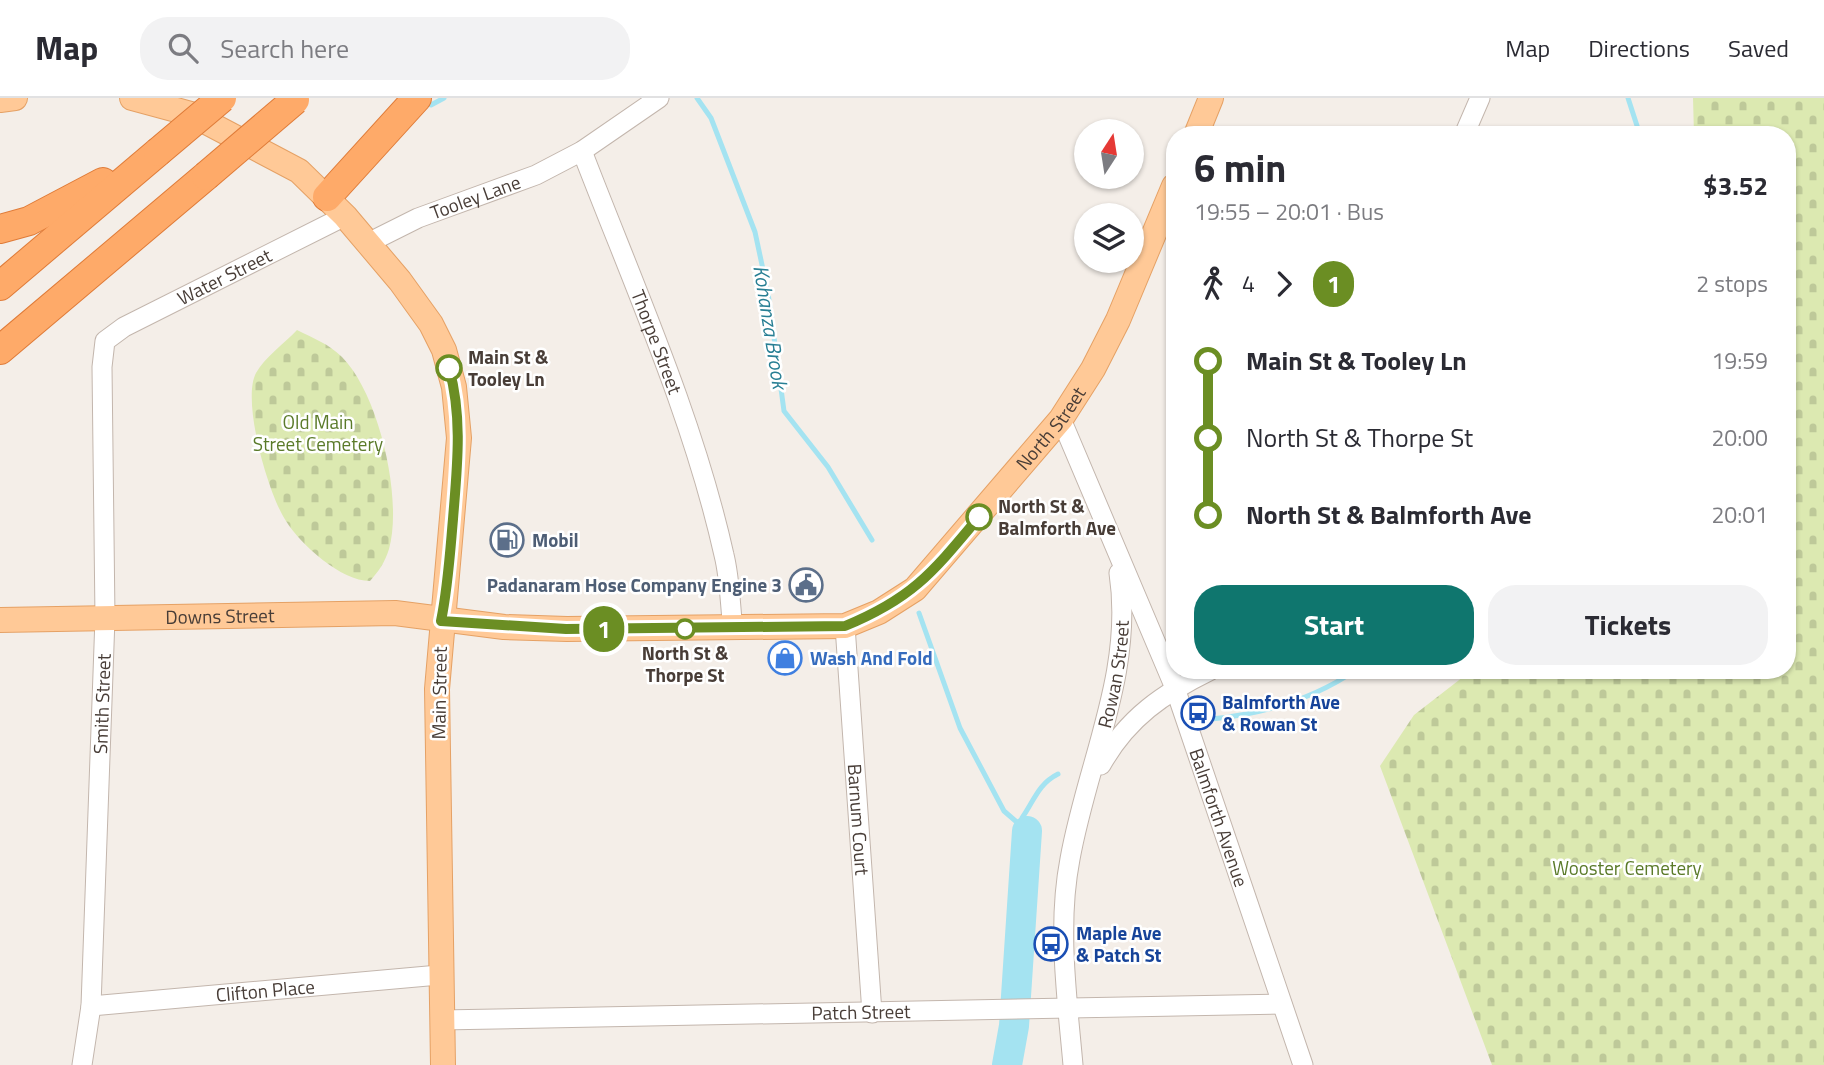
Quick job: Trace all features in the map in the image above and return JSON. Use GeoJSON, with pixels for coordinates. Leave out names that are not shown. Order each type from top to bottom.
{"type":"FeatureCollection","features":[{"type":"Feature","properties":{"kind":"highway"},"geometry":{"type":"LineString","coordinates":[[0,286],[222,98]]}},
{"type":"Feature","properties":{"kind":"highway"},"geometry":{"type":"LineString","coordinates":[[336,206],[417,98]]}},
{"type":"Feature","properties":{"kind":"highway"},"geometry":{"type":"LineString","coordinates":[[0,350],[297,99]]}},
{"type":"Feature","properties":{"kind":"highway"},"geometry":{"type":"LineString","coordinates":[[0,229],[29,221],[61,206],[158,152]]}},
{"type":"Feature","properties":{"kind":"main road"},"geometry":{"type":"LineString","coordinates":[[0,100],[15,98]]}},
{"type":"Feature","properties":{"kind":"main road"},"geometry":{"type":"LineString","coordinates":[[1200,126],[1211,98]]}},
{"type":"Feature","properties":{"kind":"main road","name":"Main Street"},"geometry":{"type":"LineString","coordinates":[[143,99],[191,114],[274,155],[299,171],[336,206],[368,243],[431,324],[444,350],[454,387],[459,438],[447,589],[441,621],[438,689],[439,975],[443,1065]]}},
{"type":"Feature","properties":{"kind":"main road","name":"North Street"},"geometry":{"type":"LineString","coordinates":[[441,621],[566,629],[733,629],[845,626],[878,612],[915,589],[932,572],[1061,419],[1093,369],[1118,320],[1166,205]]}},
{"type":"Feature","properties":{"kind":"main road","name":"Downs Street"},"geometry":{"type":"LineString","coordinates":[[0,620],[395,612],[441,621]]}},
{"type":"Feature","properties":{"kind":"street"},"geometry":{"type":"LineString","coordinates":[[582,151],[659,98]]}},
{"type":"Feature","properties":{"kind":"street"},"geometry":{"type":"LineString","coordinates":[[1468,126],[1480,98]]}},
{"type":"Feature","properties":{"kind":"street","name":"Tooley Lane"},"geometry":{"type":"LineString","coordinates":[[368,243],[418,218],[536,175],[582,151]]}},
{"type":"Feature","properties":{"kind":"street","name":"Thorpe Street"},"geometry":{"type":"LineString","coordinates":[[582,151],[685,419],[708,488],[725,558],[733,629]]}},
{"type":"Feature","properties":{"kind":"street","name":"Water Street"},"geometry":{"type":"LineString","coordinates":[[105,341],[124,327],[336,206]]}},
{"type":"Feature","properties":{"kind":"street","name":"Smith Street"},"geometry":{"type":"LineString","coordinates":[[82,1065],[91,1006],[105,618],[102,368],[105,341]]}},
{"type":"Feature","properties":{"kind":"street","name":"Balmforth Avenue"},"geometry":{"type":"LineString","coordinates":[[1061,419],[1166,667]]}},
{"type":"Feature","properties":{"kind":"street","name":"Rowan Street"},"geometry":{"type":"LineString","coordinates":[[1073,1065],[1063,924],[1069,860],[1118,670],[1122,608],[1115,550]]}},
{"type":"Feature","properties":{"kind":"street","name":"Barnum Court"},"geometry":{"type":"LineString","coordinates":[[845,626],[872,1013]]}},
{"type":"Feature","properties":{"kind":"street","name":"Balmforth Avenue"},"geometry":{"type":"LineString","coordinates":[[1171,679],[1303,1065]]}},
{"type":"Feature","properties":{"kind":"street","name":"Rowan Street"},"geometry":{"type":"LineString","coordinates":[[1084,797],[1114,741],[1140,712],[1193,679]]}},
{"type":"Feature","properties":{"kind":"street","name":"Clifton Place"},"geometry":{"type":"LineString","coordinates":[[91,1006],[439,975]]}},
{"type":"Feature","properties":{"kind":"street","name":"Patch Street"},"geometry":{"type":"LineString","coordinates":[[440,1020],[1282,1004]]}},
{"type":"Feature","properties":{"kind":"green space","name":"Wooster Cemetery"},"geometry":{"type":"Polygon","coordinates":[[[1693,98],[1824,98],[1824,1065],[1492,1065],[1380,766],[1414,715],[1460,679],[1796,679],[1796,126],[1694,126],[1693,98]]]}},
{"type":"Feature","properties":{"kind":"green space","name":"Old Main Street Cemetery"},"geometry":{"type":"Polygon","coordinates":[[[297,330],[337,352],[355,374],[367,396],[385,448],[393,503],[393,528],[386,558],[370,581],[347,575],[335,568],[301,540],[279,509],[265,471],[254,426],[252,386],[260,367],[297,330]]]}},
{"type":"Feature","properties":{"kind":"waterway","name":"Kohanza Brook"},"geometry":{"type":"LineString","coordinates":[[431,105],[444,98]]}},
{"type":"Feature","properties":{"kind":"waterway","name":"Kohanza Brook"},"geometry":{"type":"LineString","coordinates":[[697,98],[711,118],[755,232],[768,293],[784,411],[828,467],[872,540]]}},
{"type":"Feature","properties":{"kind":"waterway"},"geometry":{"type":"LineString","coordinates":[[1628,98],[1637,126]]}},
{"type":"Feature","properties":{"kind":"waterway","name":"Kohanza Brook"},"geometry":{"type":"LineString","coordinates":[[919,613],[960,728],[1004,811],[1027,831]]}},
{"type":"Feature","properties":{"kind":"waterway"},"geometry":{"type":"LineString","coordinates":[[1211,719],[1286,704],[1342,679]]}},
{"type":"Feature","properties":{"kind":"waterway"},"geometry":{"type":"LineString","coordinates":[[1026,829],[1022,818],[1041,788],[1058,774]]}},
{"type":"Feature","properties":{"kind":"waterway"},"geometry":{"type":"LineString","coordinates":[[1007,1065],[1014,1026],[1027,831]]}},
{"type":"Feature","properties":{"kind":"bus line","name":"1"},"geometry":{"type":"LineString","coordinates":[[449,368],[454,387],[459,438],[447,589],[441,621],[566,629],[845,626],[878,612],[915,589],[979,517]]}},
{"type":"Feature","properties":{"kind":"place","name":"Main St & Tooley Ln"},"geometry":{"type":"Point","coordinates":[449,368]}},
{"type":"Feature","properties":{"kind":"place","name":"North St & Balmforth Ave"},"geometry":{"type":"Point","coordinates":[979,517]}},
{"type":"Feature","properties":{"kind":"place","name":"Mobil"},"geometry":{"type":"Point","coordinates":[507,540]}},
{"type":"Feature","properties":{"kind":"place","name":"Padanaram Hose Company Engine 3"},"geometry":{"type":"Point","coordinates":[806,585]}},
{"type":"Feature","properties":{"kind":"place","name":"North St & Thorpe St"},"geometry":{"type":"Point","coordinates":[685,629]}},
{"type":"Feature","properties":{"kind":"place","name":"Wash And Fold"},"geometry":{"type":"Point","coordinates":[785,658]}},
{"type":"Feature","properties":{"kind":"place","name":"Balmforth Ave & Rowan St"},"geometry":{"type":"Point","coordinates":[1198,713]}},
{"type":"Feature","properties":{"kind":"place","name":"Maple Ave & Patch St"},"geometry":{"type":"Point","coordinates":[1051,944]}}]}
